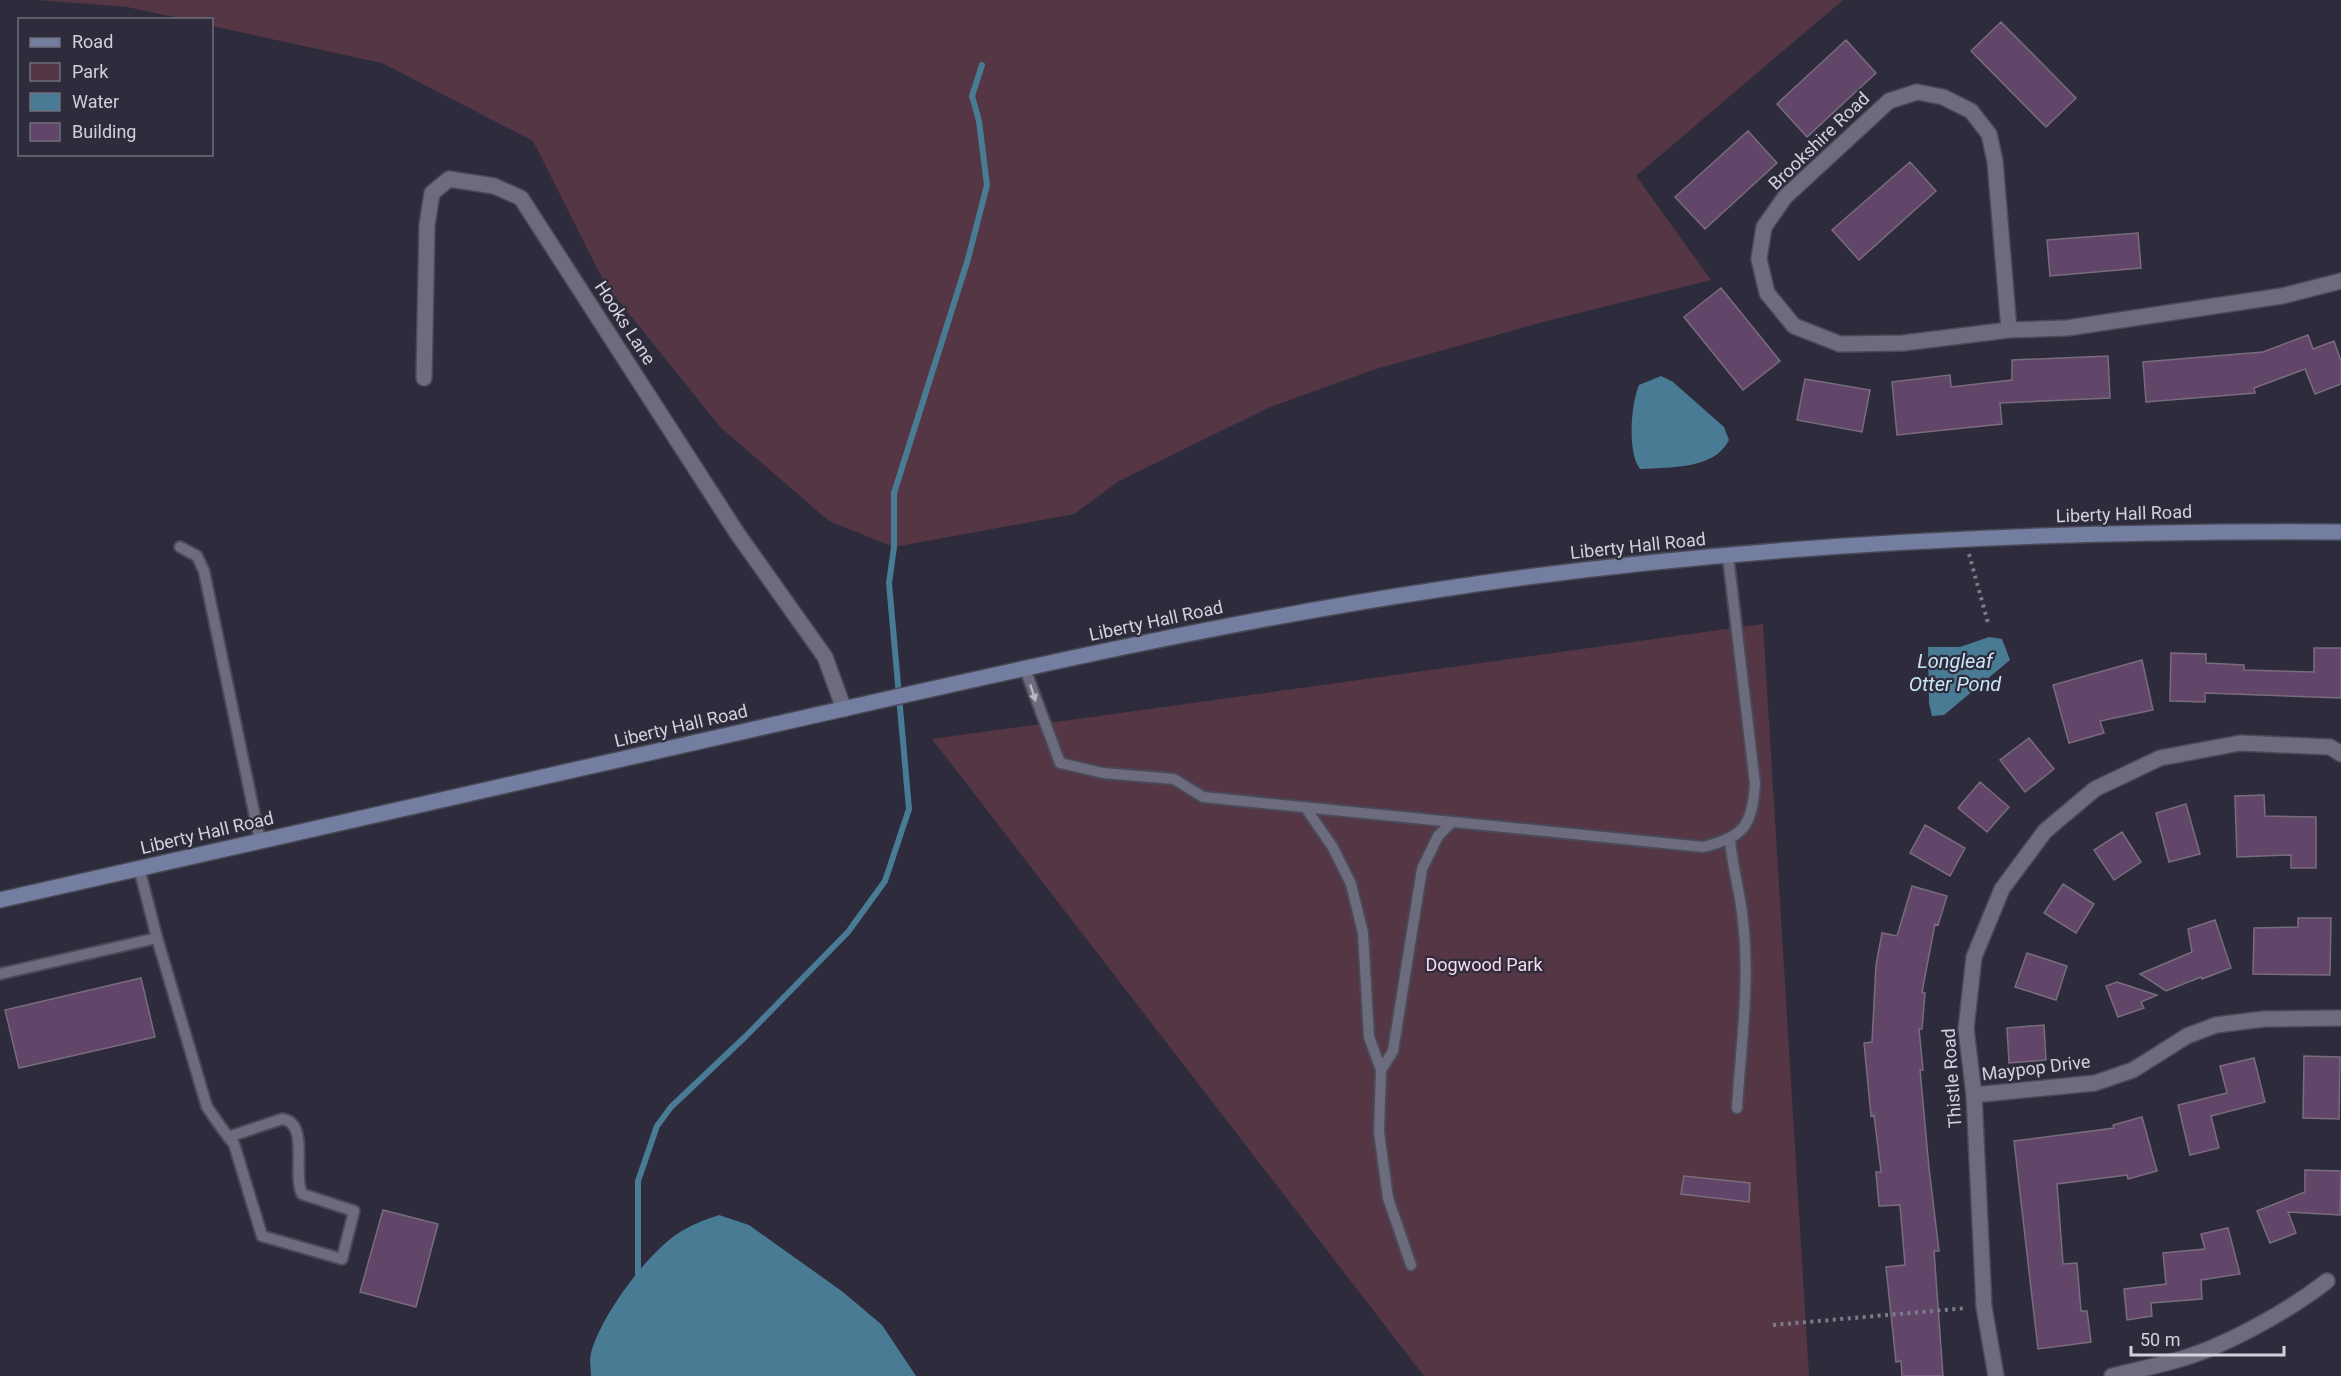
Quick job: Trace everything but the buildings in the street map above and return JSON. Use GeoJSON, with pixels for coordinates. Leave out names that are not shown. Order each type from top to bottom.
{"type":"FeatureCollection","features":[{"type":"Feature","properties":{"kind":"main road","name":"Liberty Hall Road"},"geometry":{"type":"LineString","coordinates":[[0,900],[1025,669],[1297,612],[1385,598],[1592,570],[1728,556],[1965,538],[2204,531],[2341,532]]}},
{"type":"Feature","properties":{"kind":"street","name":"Brookshire Road"},"geometry":{"type":"LineString","coordinates":[[2009,330],[1995,161],[1989,134],[1971,111],[1943,97],[1917,92],[1889,101],[1785,197],[1764,227],[1759,259],[1767,293],[1794,326],[1840,344],[1903,343],[2009,330],[2090,325],[2282,296],[2341,281]]}},
{"type":"Feature","properties":{"kind":"street","name":"Hooks Lane"},"geometry":{"type":"LineString","coordinates":[[424,378],[428,225],[432,193],[449,179],[494,186],[521,198],[737,533],[825,657],[844,709]]}},
{"type":"Feature","properties":{"kind":"street","name":"Thistle Road"},"geometry":{"type":"LineString","coordinates":[[1996,1376],[1984,1307],[1974,1095],[1966,1029],[1974,957],[2002,889],[2045,831],[2095,789],[2160,758],[2240,742],[2330,747],[2341,754]]}},
{"type":"Feature","properties":{"kind":"street","name":"Maypop Drive"},"geometry":{"type":"LineString","coordinates":[[1974,1095],[2095,1083],[2133,1070],[2187,1036],[2216,1025],[2264,1019],[2341,1018]]}},
{"type":"Feature","properties":{"kind":"street"},"geometry":{"type":"LineString","coordinates":[[2112,1376],[2186,1358],[2302,1301],[2327,1281]]}},
{"type":"Feature","properties":{"kind":"lane"},"geometry":{"type":"LineString","coordinates":[[180,547],[197,556],[204,571],[260,841]]}},
{"type":"Feature","properties":{"kind":"lane"},"geometry":{"type":"LineString","coordinates":[[1025,669],[1060,763],[1103,773],[1174,779],[1203,797],[1703,847],[1730,840],[1745,826],[1754,804],[1755,784],[1728,556]]}},
{"type":"Feature","properties":{"kind":"lane"},"geometry":{"type":"LineString","coordinates":[[1305,807],[1332,846],[1351,884],[1363,933],[1369,1037],[1382,1070],[1379,1132],[1388,1198],[1411,1265]]}},
{"type":"Feature","properties":{"kind":"lane"},"geometry":{"type":"LineString","coordinates":[[1382,1070],[1393,1051],[1422,869],[1438,836],[1452,822]]}},
{"type":"Feature","properties":{"kind":"lane"},"geometry":{"type":"LineString","coordinates":[[1730,840],[1732,869],[1742,913],[1746,993],[1737,1108]]}},
{"type":"Feature","properties":{"kind":"lane"},"geometry":{"type":"LineString","coordinates":[[139,868],[157,938],[207,1107],[228,1137],[234,1144],[262,1236],[342,1259],[354,1211],[302,1194],[297,1184],[299,1143],[296,1126],[289,1120],[282,1119],[228,1137]]}},
{"type":"Feature","properties":{"kind":"lane"},"geometry":{"type":"LineString","coordinates":[[0,974],[157,938]]}},
{"type":"Feature","properties":{"kind":"path"},"geometry":{"type":"LineString","coordinates":[[1965,538],[1988,623]]}},
{"type":"Feature","properties":{"kind":"path"},"geometry":{"type":"LineString","coordinates":[[1773,1325],[1984,1307]]}},
{"type":"Feature","properties":{"kind":"green space"},"geometry":{"type":"Polygon","coordinates":[[[37,0],[1843,0],[1636,176],[1711,280],[1543,322],[1376,369],[1270,407],[1119,481],[1074,514],[894,547],[829,521],[721,428],[605,284],[533,141],[382,63],[213,26],[213,18],[178,18],[127,7],[37,0]]]}},
{"type":"Feature","properties":{"kind":"green space","name":"Dogwood Park"},"geometry":{"type":"Polygon","coordinates":[[[1763,624],[1809,1376],[1424,1376],[932,739],[1763,624]]]}},
{"type":"Feature","properties":{"kind":"water"},"geometry":{"type":"Polygon","coordinates":[[[1661,376],[1673,382],[1724,427],[1729,440],[1713,457],[1690,465],[1640,469],[1633,451],[1632,440],[1632,415],[1636,393],[1639,385],[1661,376]]]}},
{"type":"Feature","properties":{"kind":"water","name":"Longleaf Otter Pond"},"geometry":{"type":"Polygon","coordinates":[[[1989,637],[2002,639],[2010,660],[1944,715],[1932,716],[1929,703],[1928,647],[1960,647],[1989,637]]]}},
{"type":"Feature","properties":{"kind":"water"},"geometry":{"type":"Polygon","coordinates":[[[719,1215],[749,1225],[843,1292],[882,1325],[916,1376],[591,1376],[590,1356],[596,1338],[614,1305],[638,1272],[677,1234],[719,1215]]]}},
{"type":"Feature","properties":{"kind":"waterway"},"geometry":{"type":"LineString","coordinates":[[638,1274],[638,1181],[657,1126],[671,1107],[746,1036],[848,932],[885,881],[909,809],[889,583],[894,547],[894,493],[968,259],[987,185],[979,121],[972,96],[982,65]]}}]}
